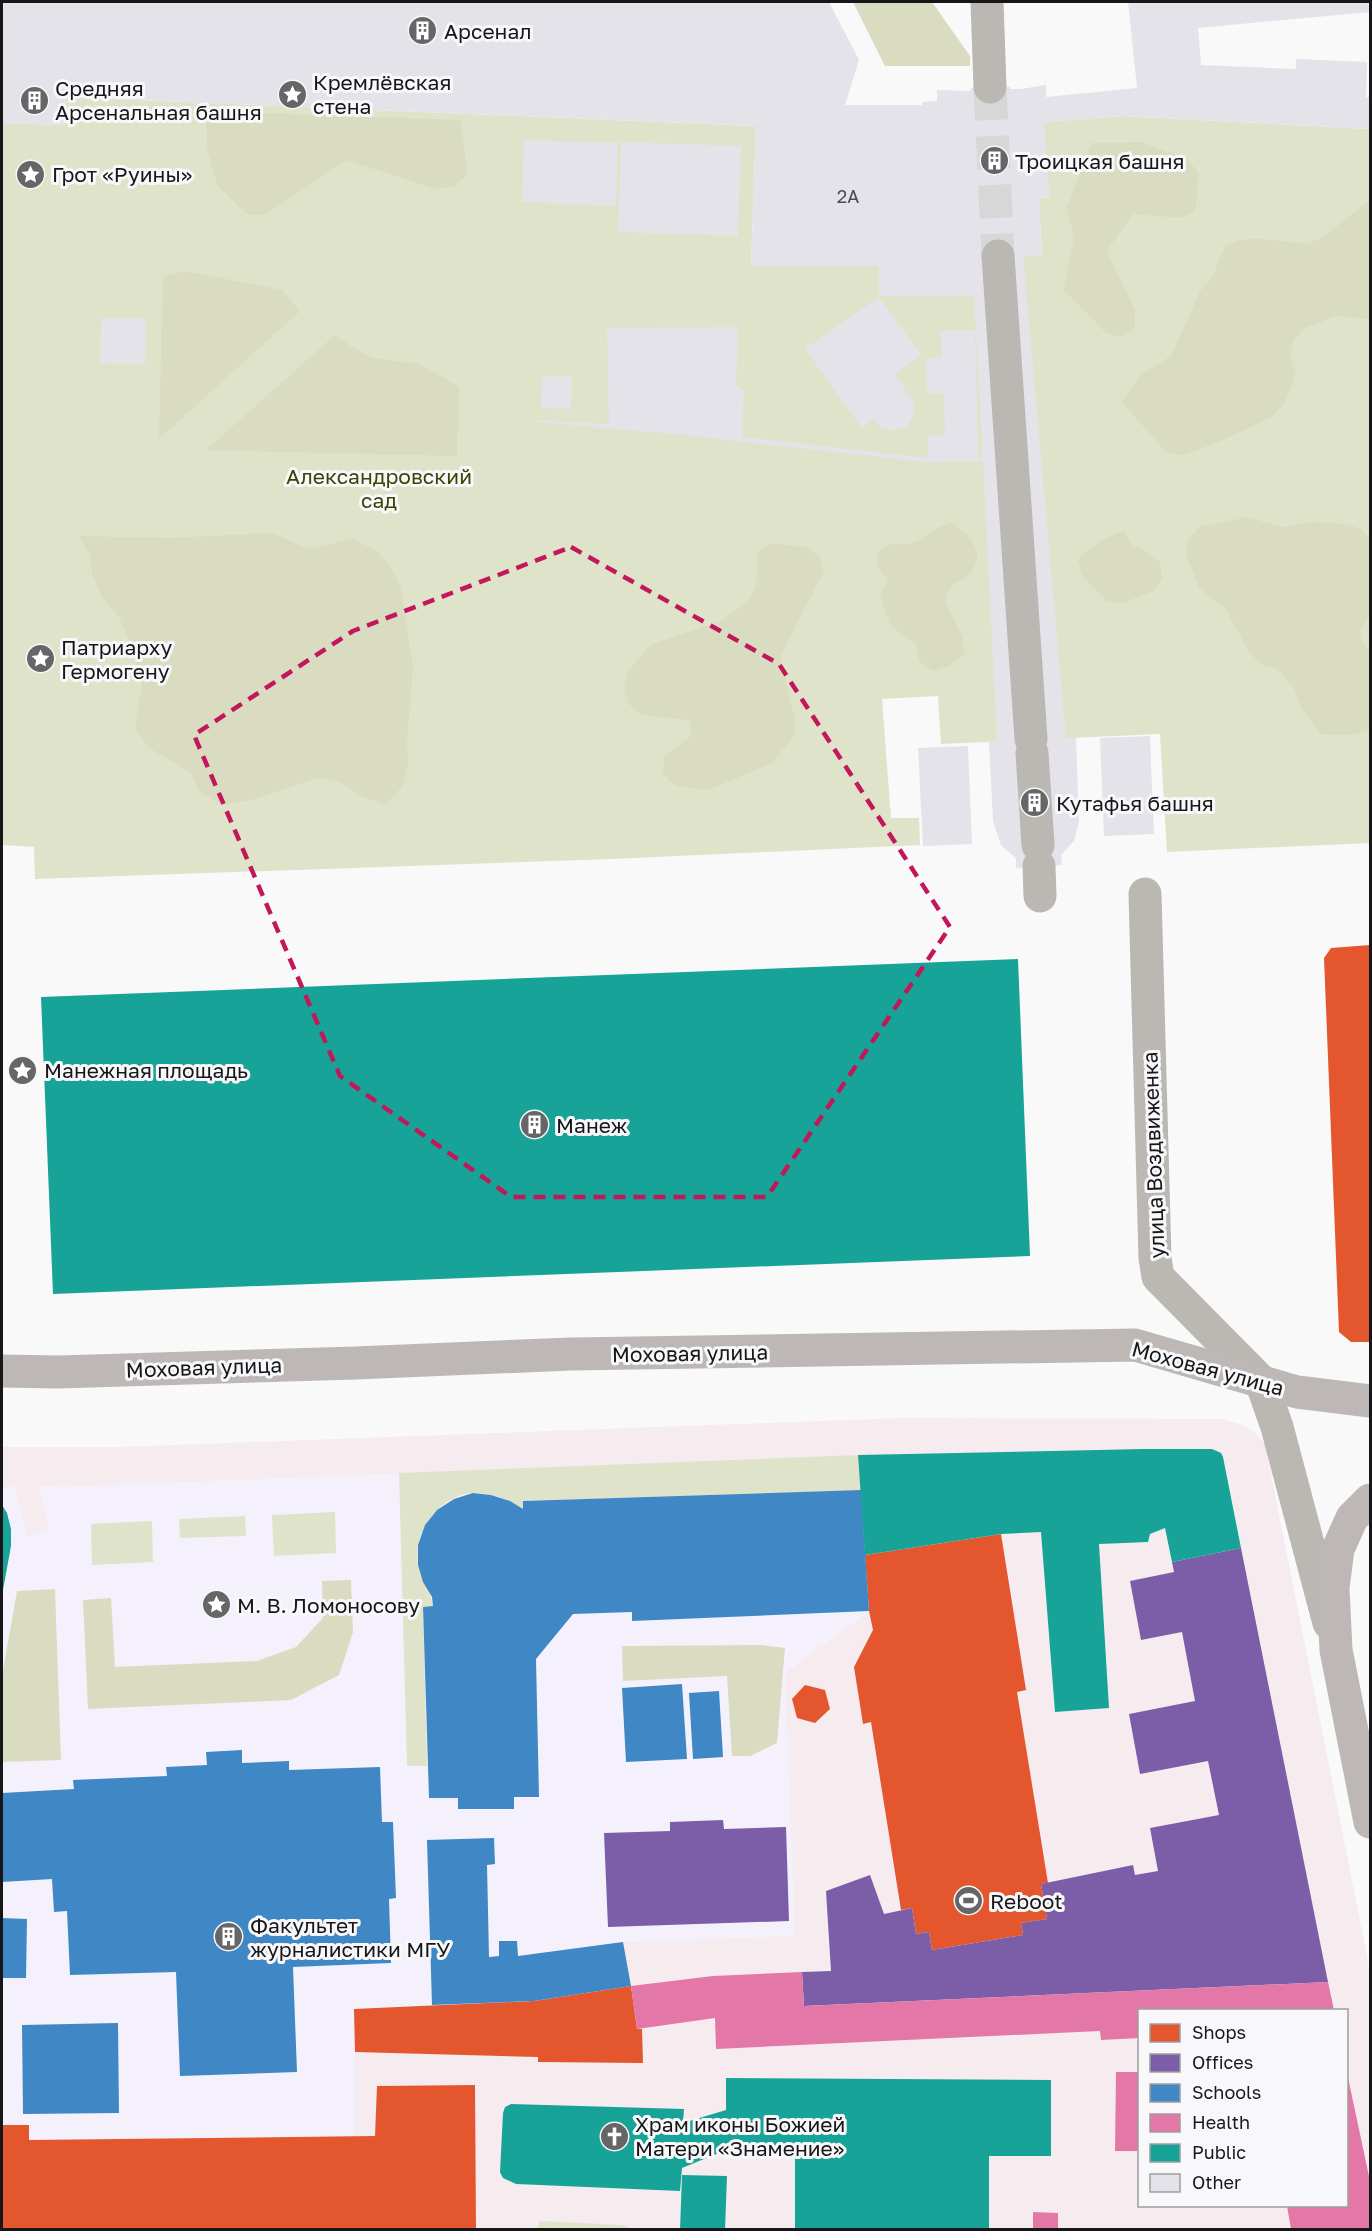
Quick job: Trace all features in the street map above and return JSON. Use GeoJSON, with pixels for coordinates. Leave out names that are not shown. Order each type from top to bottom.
{"type":"FeatureCollection","features":[{"type":"Feature","properties":{"kind":"main road","name":"Моховая улица"},"geometry":{"type":"LineString","coordinates":[[2,1371],[319,1364],[571,1354],[1135,1345],[1297,1392],[1371,1401]]}},
{"type":"Feature","properties":{"kind":"main road","name":"улица Воздвиженка"},"geometry":{"type":"LineString","coordinates":[[1371,1500],[1352,1518],[1338,1549],[1333,1588],[1336,1650],[1371,1822]]}},
{"type":"Feature","properties":{"kind":"street"},"geometry":{"type":"LineString","coordinates":[[987,2],[990,87]]}},
{"type":"Feature","properties":{"kind":"street"},"geometry":{"type":"LineString","coordinates":[[998,256],[1039,869]]}},
{"type":"Feature","properties":{"kind":"street","name":"улица Воздвиженка"},"geometry":{"type":"LineString","coordinates":[[1144,894],[1155,1258],[1158,1277],[1261,1381],[1277,1427],[1336,1650]]}},
{"type":"Feature","properties":{"kind":"highlighted area"},"geometry":{"type":"Polygon","coordinates":[[[571,547],[779,664],[950,927],[767,1197],[511,1197],[340,1076],[194,735],[353,631],[571,547]]]}},
{"type":"Feature","properties":{"kind":"shaded area"},"geometry":{"type":"Polygon","coordinates":[[[901,1418],[1221,1419],[1240,1424],[1254,1432],[1265,1444],[1370,1971],[1370,2229],[2,2229],[2,1447],[118,1447],[901,1418]]]}},
{"type":"Feature","properties":{"kind":"shaded area"},"geometry":{"type":"Polygon","coordinates":[[[858,1455],[869,1611],[785,1673],[795,1936],[623,1942],[631,1986],[534,2001],[355,2009],[355,2136],[29,2140],[29,2125],[2,2125],[2,1487],[14,1486],[27,1536],[50,1529],[39,1486],[64,1487],[858,1455]]]}},
{"type":"Feature","properties":{"kind":"green space"},"geometry":{"type":"Polygon","coordinates":[[[853,2],[932,2],[970,56],[970,66],[885,66],[853,2]]]}},
{"type":"Feature","properties":{"kind":"green space","name":"Александровский сад"},"geometry":{"type":"Polygon","coordinates":[[[66,97],[756,126],[751,266],[879,266],[880,296],[974,296],[972,256],[1042,255],[1039,204],[1040,198],[1049,197],[1046,186],[1044,122],[1122,116],[1370,129],[1370,843],[1167,852],[1160,734],[941,744],[938,696],[882,699],[891,818],[919,818],[920,845],[612,859],[35,879],[34,847],[2,845],[2,123],[64,125],[66,97]]]}},
{"type":"Feature","properties":{"kind":"green space"},"geometry":{"type":"Polygon","coordinates":[[[206,111],[460,120],[468,174],[454,186],[435,189],[346,160],[265,215],[247,214],[217,185],[207,148],[206,111]]]}},
{"type":"Feature","properties":{"kind":"green space"},"geometry":{"type":"Polygon","coordinates":[[[1141,142],[1187,159],[1199,173],[1195,211],[1181,218],[1133,214],[1107,251],[1135,310],[1135,327],[1123,337],[1107,334],[1064,290],[1074,239],[1067,207],[1091,143],[1141,142]]]}},
{"type":"Feature","properties":{"kind":"green space"},"geometry":{"type":"Polygon","coordinates":[[[1370,200],[1370,319],[1336,316],[1305,328],[1293,340],[1290,356],[1295,373],[1290,389],[1284,404],[1272,417],[1214,444],[1182,455],[1167,453],[1122,402],[1142,374],[1171,356],[1200,291],[1212,278],[1225,246],[1240,240],[1256,238],[1307,244],[1323,237],[1370,200]]]}},
{"type":"Feature","properties":{"kind":"green space"},"geometry":{"type":"Polygon","coordinates":[[[185,271],[282,290],[300,311],[159,439],[163,276],[185,271]]]}},
{"type":"Feature","properties":{"kind":"green space"},"geometry":{"type":"Polygon","coordinates":[[[335,335],[373,358],[420,364],[459,387],[457,456],[206,450],[335,335]]]}},
{"type":"Feature","properties":{"kind":"green space"},"geometry":{"type":"Polygon","coordinates":[[[1247,517],[1281,527],[1314,522],[1347,524],[1362,530],[1370,539],[1370,613],[1360,631],[1364,646],[1370,651],[1370,730],[1352,735],[1320,734],[1300,705],[1294,688],[1277,669],[1261,664],[1249,652],[1225,608],[1199,588],[1187,556],[1188,539],[1200,527],[1247,517]]]}},
{"type":"Feature","properties":{"kind":"green space"},"geometry":{"type":"Polygon","coordinates":[[[951,523],[971,540],[977,554],[977,561],[966,577],[952,586],[945,602],[962,636],[965,653],[951,665],[933,671],[919,661],[916,645],[890,625],[880,594],[888,581],[878,567],[878,551],[892,544],[908,544],[923,539],[936,528],[951,523]]]}},
{"type":"Feature","properties":{"kind":"green space"},"geometry":{"type":"Polygon","coordinates":[[[1123,531],[1133,545],[1148,552],[1160,562],[1162,579],[1152,592],[1122,603],[1107,601],[1083,577],[1078,560],[1099,542],[1123,531]]]}},
{"type":"Feature","properties":{"kind":"green space"},"geometry":{"type":"Polygon","coordinates":[[[272,533],[309,549],[354,539],[375,550],[391,566],[401,589],[413,667],[407,740],[408,765],[402,787],[385,805],[360,796],[341,782],[318,778],[248,801],[222,805],[200,792],[190,772],[149,748],[135,728],[142,683],[119,617],[103,598],[93,577],[90,555],[78,536],[170,538],[272,533]]]}},
{"type":"Feature","properties":{"kind":"green space"},"geometry":{"type":"Polygon","coordinates":[[[772,543],[805,547],[819,556],[824,571],[780,657],[795,720],[794,736],[772,763],[708,790],[675,786],[663,774],[664,757],[692,735],[689,720],[642,715],[629,704],[624,687],[628,671],[652,644],[719,622],[747,602],[756,587],[758,552],[772,543]]]}},
{"type":"Feature","properties":{"kind":"green space"},"geometry":{"type":"Polygon","coordinates":[[[858,1455],[861,1490],[524,1501],[523,1509],[501,1498],[482,1493],[466,1494],[447,1502],[431,1517],[418,1545],[418,1562],[433,1606],[423,1608],[427,1766],[407,1766],[399,1473],[858,1455]]]}},
{"type":"Feature","properties":{"kind":"green space"},"geometry":{"type":"Polygon","coordinates":[[[335,1512],[336,1553],[274,1556],[272,1515],[335,1512]]]}},
{"type":"Feature","properties":{"kind":"green space"},"geometry":{"type":"Polygon","coordinates":[[[245,1516],[246,1536],[180,1538],[179,1519],[245,1516]]]}},
{"type":"Feature","properties":{"kind":"green space"},"geometry":{"type":"Polygon","coordinates":[[[152,1521],[153,1562],[92,1565],[91,1524],[152,1521]]]}},
{"type":"Feature","properties":{"kind":"green space"},"geometry":{"type":"Polygon","coordinates":[[[351,1580],[353,1632],[339,1675],[291,1700],[88,1709],[83,1600],[111,1598],[115,1667],[257,1661],[296,1647],[323,1618],[322,1581],[351,1580]]]}},
{"type":"Feature","properties":{"kind":"green space"},"geometry":{"type":"Polygon","coordinates":[[[55,1589],[61,1760],[2,1762],[2,1676],[17,1591],[55,1589]]]}},
{"type":"Feature","properties":{"kind":"green space"},"geometry":{"type":"Polygon","coordinates":[[[762,1645],[785,1648],[777,1743],[750,1756],[732,1756],[727,1676],[623,1681],[622,1646],[762,1645]]]}},
{"type":"Feature","properties":{"kind":"green space"},"geometry":{"type":"Polygon","coordinates":[[[540,2221],[622,2225],[633,2229],[536,2229],[540,2221]]]}},
{"type":"Feature","properties":{"kind":"building: Shops"},"geometry":{"type":"Polygon","coordinates":[[[1370,945],[1370,1342],[1351,1342],[1339,1332],[1324,958],[1331,948],[1370,945]]]}},
{"type":"Feature","properties":{"kind":"building: Shops"},"geometry":{"type":"Polygon","coordinates":[[[1001,1534],[1026,1690],[1017,1692],[1048,1883],[1041,1884],[1047,1919],[1021,1923],[1023,1935],[932,1950],[929,1932],[916,1934],[912,1908],[901,1910],[871,1722],[863,1724],[854,1667],[873,1630],[869,1611],[865,1555],[1001,1534]]]}},
{"type":"Feature","properties":{"kind":"building: Shops"},"geometry":{"type":"Polygon","coordinates":[[[805,1685],[825,1690],[830,1709],[815,1723],[797,1718],[792,1699],[805,1685]]]}},
{"type":"Feature","properties":{"kind":"building: Shops"},"geometry":{"type":"Polygon","coordinates":[[[631,1986],[637,2029],[642,2029],[643,2063],[538,2062],[538,2057],[355,2052],[354,2009],[534,2001],[631,1986]]]}},
{"type":"Feature","properties":{"kind":"building: Shops"},"geometry":{"type":"Polygon","coordinates":[[[475,2085],[476,2230],[2,2230],[2,2125],[29,2125],[29,2140],[375,2136],[377,2086],[475,2085]]]}},
{"type":"Feature","properties":{"kind":"building: Offices"},"geometry":{"type":"Polygon","coordinates":[[[1241,1548],[1328,1982],[804,2006],[802,1972],[831,1971],[826,1891],[870,1875],[884,1914],[912,1908],[916,1934],[929,1932],[932,1950],[1023,1935],[1021,1923],[1047,1919],[1041,1884],[1133,1865],[1135,1875],[1158,1871],[1150,1828],[1219,1815],[1208,1761],[1140,1774],[1129,1714],[1195,1701],[1182,1632],[1141,1640],[1130,1581],[1174,1572],[1172,1562],[1241,1548]]]}},
{"type":"Feature","properties":{"kind":"building: Offices"},"geometry":{"type":"Polygon","coordinates":[[[723,1820],[724,1829],[786,1827],[789,1921],[608,1927],[604,1833],[670,1831],[670,1822],[723,1820]]]}},
{"type":"Feature","properties":{"kind":"building: Schools"},"geometry":{"type":"Polygon","coordinates":[[[861,1490],[869,1611],[632,1621],[632,1612],[573,1614],[536,1659],[539,1797],[514,1797],[514,1809],[458,1809],[458,1798],[429,1798],[423,1607],[433,1606],[432,1597],[423,1582],[418,1565],[418,1545],[425,1525],[437,1510],[454,1499],[473,1493],[491,1495],[510,1501],[523,1509],[523,1501],[861,1490]]]}},
{"type":"Feature","properties":{"kind":"building: Schools"},"geometry":{"type":"Polygon","coordinates":[[[682,1684],[687,1759],[626,1762],[622,1688],[682,1684]]]}},
{"type":"Feature","properties":{"kind":"building: Schools"},"geometry":{"type":"Polygon","coordinates":[[[719,1691],[723,1757],[693,1759],[689,1693],[719,1691]]]}},
{"type":"Feature","properties":{"kind":"building: Schools","name":"Факультет журналистики МГУ"},"geometry":{"type":"Polygon","coordinates":[[[242,1750],[242,1763],[289,1761],[289,1770],[380,1767],[382,1822],[393,1822],[396,1898],[389,1899],[391,1963],[293,1967],[297,2072],[180,2076],[176,1972],[70,1975],[67,1911],[54,1912],[52,1879],[2,1882],[2,1793],[74,1789],[73,1780],[167,1776],[166,1767],[207,1765],[206,1752],[242,1750]]]}},
{"type":"Feature","properties":{"kind":"building: Schools"},"geometry":{"type":"Polygon","coordinates":[[[494,1838],[495,1864],[487,1865],[489,1957],[499,1956],[499,1941],[517,1941],[518,1956],[623,1942],[631,1986],[534,2001],[432,2005],[427,1840],[494,1838]]]}},
{"type":"Feature","properties":{"kind":"building: Schools"},"geometry":{"type":"Polygon","coordinates":[[[2,1918],[27,1919],[26,1978],[2,1978],[2,1918]]]}},
{"type":"Feature","properties":{"kind":"building: Schools"},"geometry":{"type":"Polygon","coordinates":[[[118,2023],[119,2113],[23,2114],[22,2025],[118,2023]]]}},
{"type":"Feature","properties":{"kind":"building: Health"},"geometry":{"type":"Polygon","coordinates":[[[802,1972],[804,2006],[1328,1982],[1334,2009],[1138,2009],[1138,2038],[1101,2040],[1100,2031],[716,2049],[715,2018],[637,2029],[631,1986],[713,1976],[802,1972]]]}},
{"type":"Feature","properties":{"kind":"building: Health"},"geometry":{"type":"Polygon","coordinates":[[[1116,2072],[1138,2072],[1138,2151],[1115,2151],[1116,2072]]]}},
{"type":"Feature","properties":{"kind":"building: Health"},"geometry":{"type":"Polygon","coordinates":[[[1348,2078],[1370,2181],[1370,2229],[1291,2229],[1287,2207],[1348,2207],[1348,2078]]]}},
{"type":"Feature","properties":{"kind":"building: Health"},"geometry":{"type":"Polygon","coordinates":[[[1033,2212],[1058,2213],[1058,2229],[1033,2229],[1033,2212]]]}},
{"type":"Feature","properties":{"kind":"building: Public","name":"Манеж"},"geometry":{"type":"Polygon","coordinates":[[[1018,959],[1030,1256],[53,1294],[41,997],[1018,959]]]}},
{"type":"Feature","properties":{"kind":"building: Public"},"geometry":{"type":"Polygon","coordinates":[[[1212,1449],[1221,1453],[1241,1548],[1172,1562],[1165,1528],[1150,1534],[1148,1542],[1099,1544],[1109,1708],[1055,1712],[1041,1532],[1001,1534],[865,1555],[858,1455],[1212,1449]]]}},
{"type":"Feature","properties":{"kind":"building: Public"},"geometry":{"type":"Polygon","coordinates":[[[2,1505],[7,1513],[11,1529],[11,1546],[3,1590],[2,1505]]]}},
{"type":"Feature","properties":{"kind":"building: Public"},"geometry":{"type":"Polygon","coordinates":[[[726,2078],[1051,2080],[1051,2156],[989,2156],[989,2230],[795,2230],[795,2150],[726,2150],[682,2168],[680,2191],[516,2184],[503,2178],[500,2172],[503,2113],[505,2107],[511,2104],[684,2109],[683,2123],[726,2110],[726,2078]]]}},
{"type":"Feature","properties":{"kind":"building: Public"},"geometry":{"type":"Polygon","coordinates":[[[682,2175],[727,2176],[725,2230],[680,2230],[682,2175]]]}},
{"type":"Feature","properties":{"kind":"building: Other"},"geometry":{"type":"Polygon","coordinates":[[[2,2],[829,2],[859,60],[845,105],[922,105],[922,102],[937,101],[937,90],[971,91],[971,88],[1010,87],[1010,89],[1021,89],[1046,85],[1046,97],[1137,88],[1128,2],[1370,2],[1370,12],[1198,28],[1201,65],[1296,69],[1296,59],[1367,62],[1366,97],[1370,97],[1370,129],[1122,116],[1044,122],[1049,197],[1040,198],[1039,204],[1042,256],[1023,255],[1066,738],[1076,738],[1079,822],[1074,841],[1061,855],[1062,865],[1016,868],[1016,858],[1001,845],[993,821],[989,742],[997,741],[983,461],[927,462],[675,434],[539,422],[539,420],[609,424],[607,328],[738,327],[736,386],[744,391],[742,437],[928,458],[928,436],[945,435],[944,393],[927,393],[926,358],[941,358],[941,331],[975,330],[978,457],[983,458],[974,296],[879,296],[879,266],[751,266],[756,126],[66,97],[65,125],[2,123],[2,2]]]}},
{"type":"Feature","properties":{"kind":"building: Other"},"geometry":{"type":"Polygon","coordinates":[[[524,140],[618,143],[616,206],[522,202],[524,140]]]}},
{"type":"Feature","properties":{"kind":"building: Other"},"geometry":{"type":"Polygon","coordinates":[[[621,142],[741,146],[738,236],[618,232],[621,142]]]}},
{"type":"Feature","properties":{"kind":"building: Other"},"geometry":{"type":"Polygon","coordinates":[[[879,297],[921,355],[895,374],[913,401],[914,414],[907,426],[893,431],[881,428],[874,419],[862,428],[805,349],[879,297]]]}},
{"type":"Feature","properties":{"kind":"building: Other"},"geometry":{"type":"Polygon","coordinates":[[[101,318],[146,319],[145,364],[100,363],[101,318]]]}},
{"type":"Feature","properties":{"kind":"building: Other"},"geometry":{"type":"Polygon","coordinates":[[[542,376],[572,377],[571,409],[541,408],[542,376]]]}},
{"type":"Feature","properties":{"kind":"building: Other"},"geometry":{"type":"Polygon","coordinates":[[[1150,736],[1154,834],[1104,836],[1100,738],[1150,736]]]}},
{"type":"Feature","properties":{"kind":"building: Other"},"geometry":{"type":"Polygon","coordinates":[[[968,746],[972,844],[923,846],[918,748],[968,746]]]}},
{"type":"Feature","properties":{"kind":"tunnel"},"geometry":{"type":"LineString","coordinates":[[990,87],[998,256]]}},
{"type":"Feature","properties":{"kind":"place","name":"Арсенал"},"geometry":{"type":"Point","coordinates":[423,31]}},
{"type":"Feature","properties":{"kind":"place","name":"Кремлёвская стена"},"geometry":{"type":"Point","coordinates":[292,94]}},
{"type":"Feature","properties":{"kind":"place","name":"Средняя Арсенальная башня"},"geometry":{"type":"Point","coordinates":[34,100]}},
{"type":"Feature","properties":{"kind":"place","name":"Троицкая башня"},"geometry":{"type":"Point","coordinates":[994,161]}},
{"type":"Feature","properties":{"kind":"place","name":"Грот «Руины»"},"geometry":{"type":"Point","coordinates":[31,174]}},
{"type":"Feature","properties":{"kind":"place","name":"Патриарху Гермогену"},"geometry":{"type":"Point","coordinates":[40,659]}},
{"type":"Feature","properties":{"kind":"place","name":"Кутафья башня"},"geometry":{"type":"Point","coordinates":[1035,803]}},
{"type":"Feature","properties":{"kind":"place","name":"Манежная площадь"},"geometry":{"type":"Point","coordinates":[23,1070]}},
{"type":"Feature","properties":{"kind":"place","name":"Манеж"},"geometry":{"type":"Point","coordinates":[535,1125]}},
{"type":"Feature","properties":{"kind":"place","name":"М. В. Ломоносову"},"geometry":{"type":"Point","coordinates":[216,1605]}},
{"type":"Feature","properties":{"kind":"place","name":"Reboot"},"geometry":{"type":"Point","coordinates":[969,1901]}},
{"type":"Feature","properties":{"kind":"place","name":"Факультет журналистики МГУ"},"geometry":{"type":"Point","coordinates":[229,1937]}},
{"type":"Feature","properties":{"kind":"place","name":"Храм иконы Божией Матери «Знамение»"},"geometry":{"type":"Point","coordinates":[614,2136]}}]}
